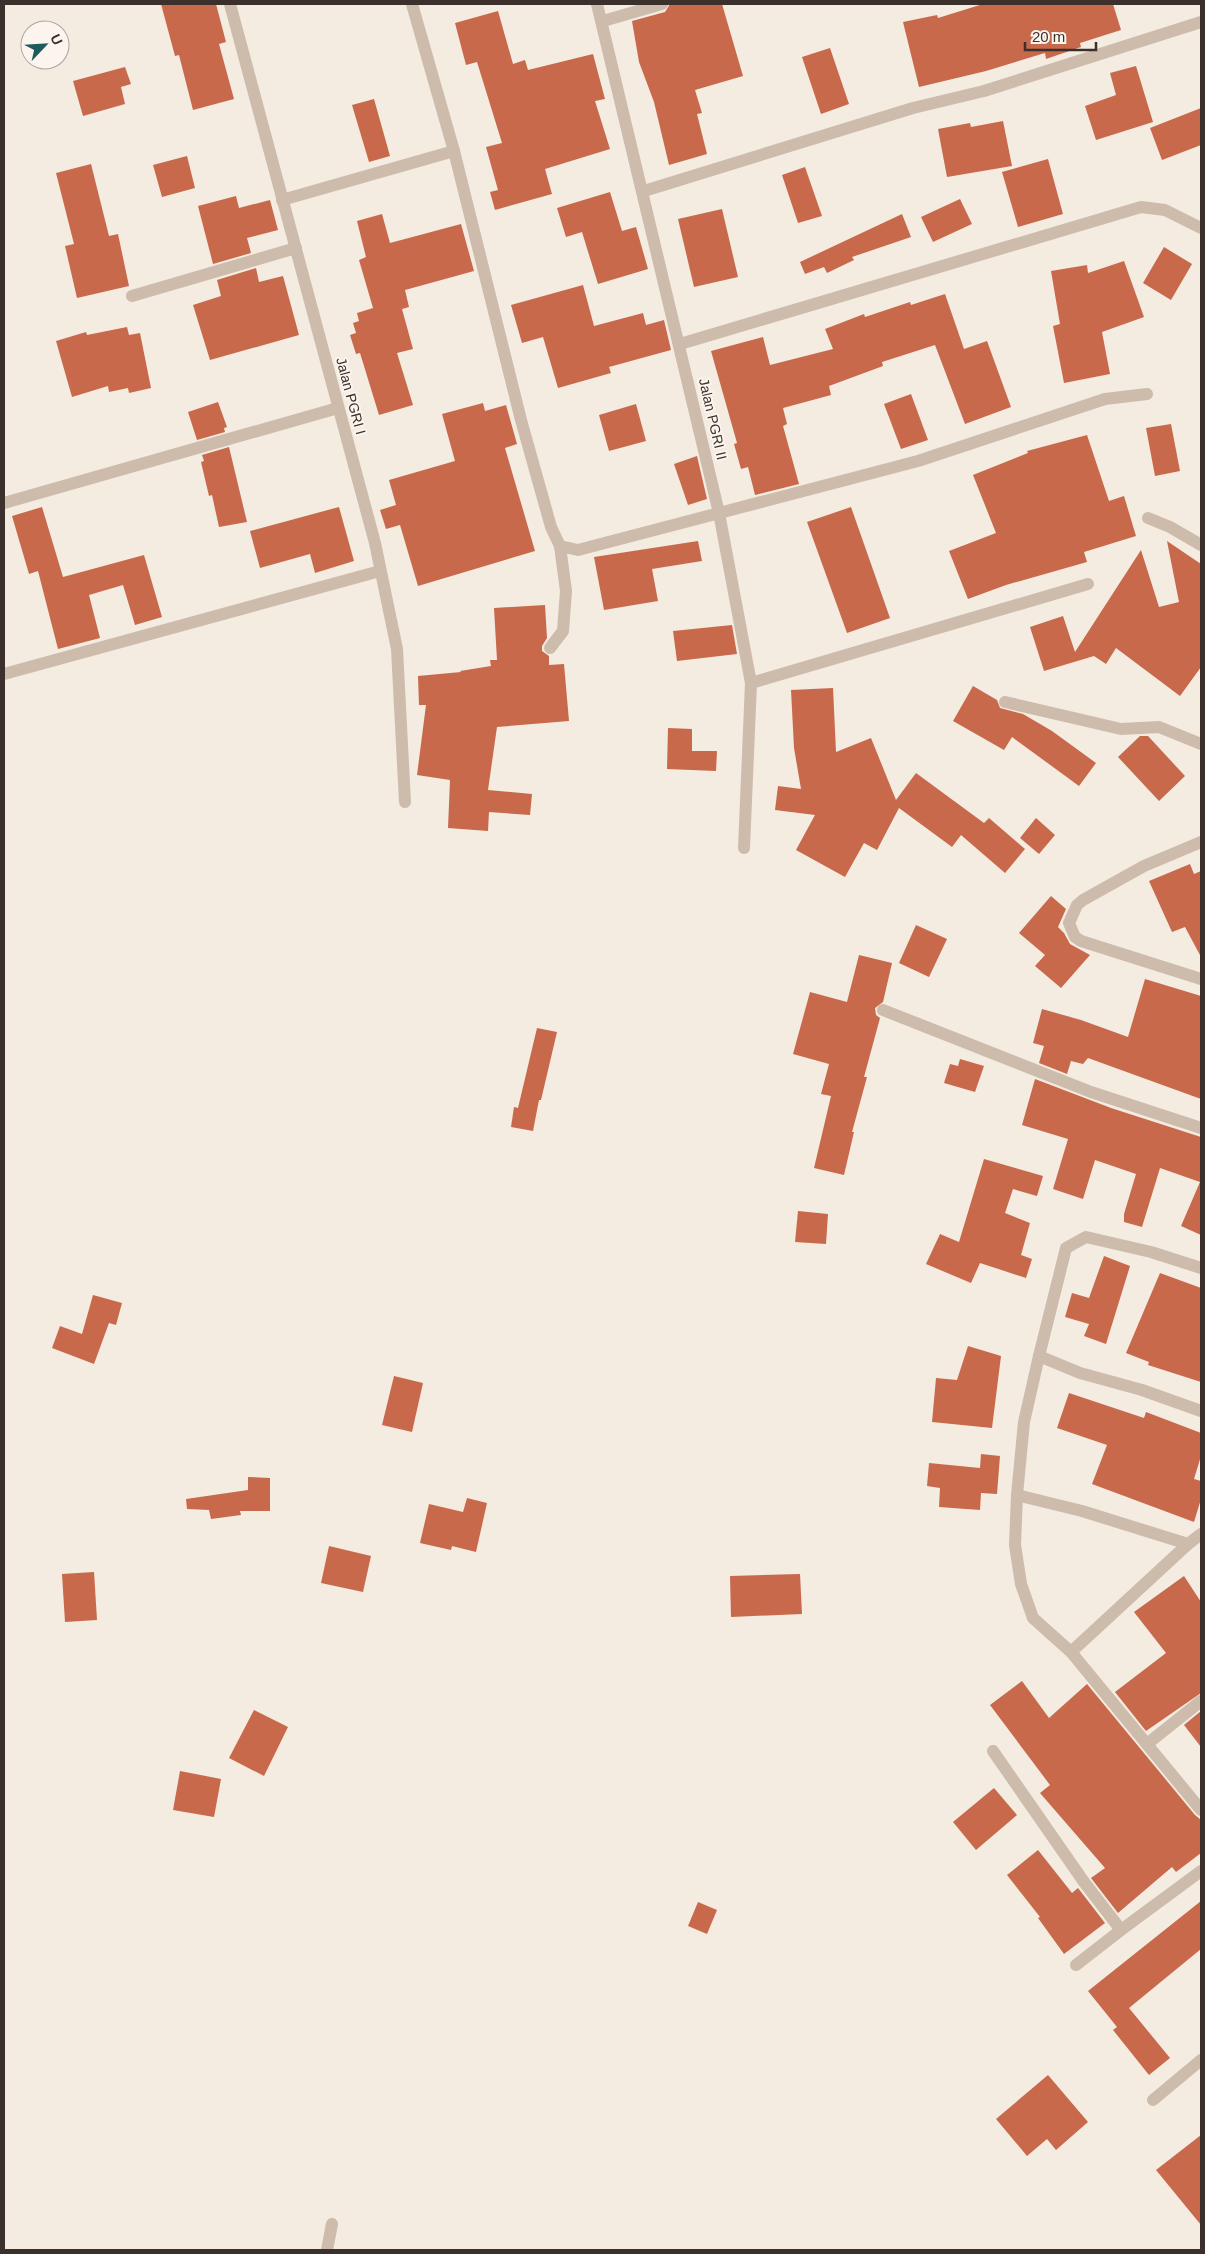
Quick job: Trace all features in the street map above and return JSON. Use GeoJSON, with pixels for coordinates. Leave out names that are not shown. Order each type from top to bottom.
{"type":"FeatureCollection","features":[{"type":"Feature","properties":{"kind":"street","name":"Jalan PGRI I"},"geometry":{"type":"LineString","coordinates":[[230,4],[375,543],[397,649],[405,802]]}},
{"type":"Feature","properties":{"kind":"street"},"geometry":{"type":"LineString","coordinates":[[412,4],[454,151],[521,420],[551,527],[560,546],[566,591],[563,631],[550,648]]}},
{"type":"Feature","properties":{"kind":"street","name":"Jalan PGRI II"},"geometry":{"type":"LineString","coordinates":[[597,4],[603,21],[644,191],[719,513],[751,683],[744,848]]}},
{"type":"Feature","properties":{"kind":"street"},"geometry":{"type":"LineString","coordinates":[[603,21],[662,4]]}},
{"type":"Feature","properties":{"kind":"street"},"geometry":{"type":"LineString","coordinates":[[644,191],[912,108],[984,91],[1082,58],[1201,22]]}},
{"type":"Feature","properties":{"kind":"street"},"geometry":{"type":"LineString","coordinates":[[282,200],[454,151]]}},
{"type":"Feature","properties":{"kind":"street"},"geometry":{"type":"LineString","coordinates":[[680,344],[1141,207],[1165,210],[1201,228]]}},
{"type":"Feature","properties":{"kind":"street"},"geometry":{"type":"LineString","coordinates":[[132,296],[296,248]]}},
{"type":"Feature","properties":{"kind":"street"},"geometry":{"type":"LineString","coordinates":[[560,546],[578,550],[918,461],[1105,399],[1147,394]]}},
{"type":"Feature","properties":{"kind":"street"},"geometry":{"type":"LineString","coordinates":[[4,503],[338,408]]}},
{"type":"Feature","properties":{"kind":"street"},"geometry":{"type":"LineString","coordinates":[[1148,518],[1201,545]]}},
{"type":"Feature","properties":{"kind":"street"},"geometry":{"type":"LineString","coordinates":[[4,674],[380,571]]}},
{"type":"Feature","properties":{"kind":"street"},"geometry":{"type":"LineString","coordinates":[[751,683],[1088,584]]}},
{"type":"Feature","properties":{"kind":"street"},"geometry":{"type":"LineString","coordinates":[[1005,702],[1121,729],[1159,727],[1201,744]]}},
{"type":"Feature","properties":{"kind":"street"},"geometry":{"type":"LineString","coordinates":[[1201,842],[1144,866],[1084,900],[1077,905],[1069,924],[1071,930],[1081,941],[1201,979]]}},
{"type":"Feature","properties":{"kind":"street"},"geometry":{"type":"LineString","coordinates":[[883,1010],[1091,1092],[1201,1128]]}},
{"type":"Feature","properties":{"kind":"street"},"geometry":{"type":"LineString","coordinates":[[1201,1268],[1151,1252],[1086,1237],[1066,1248],[1024,1422],[1017,1494],[1015,1545],[1021,1584],[1033,1618],[1071,1652],[1201,1810]]}},
{"type":"Feature","properties":{"kind":"street"},"geometry":{"type":"LineString","coordinates":[[1039,1356],[1080,1373],[1142,1390],[1201,1411]]}},
{"type":"Feature","properties":{"kind":"street"},"geometry":{"type":"LineString","coordinates":[[1017,1494],[1082,1511],[1188,1544]]}},
{"type":"Feature","properties":{"kind":"street"},"geometry":{"type":"LineString","coordinates":[[1071,1652],[1201,1534]]}},
{"type":"Feature","properties":{"kind":"street"},"geometry":{"type":"LineString","coordinates":[[1147,1744],[1201,1701]]}},
{"type":"Feature","properties":{"kind":"street"},"geometry":{"type":"LineString","coordinates":[[993,1751],[1084,1882],[1121,1930]]}},
{"type":"Feature","properties":{"kind":"street"},"geometry":{"type":"LineString","coordinates":[[1076,1965],[1201,1871]]}},
{"type":"Feature","properties":{"kind":"street"},"geometry":{"type":"LineString","coordinates":[[1153,2100],[1201,2060]]}},
{"type":"Feature","properties":{"kind":"street"},"geometry":{"type":"LineString","coordinates":[[326,2250],[332,2224]]}},
{"type":"Feature","properties":{"kind":"building"},"geometry":{"type":"Polygon","coordinates":[[[161,4],[216,4],[226,42],[219,44],[234,99],[193,110],[179,55],[175,56],[161,4]]]}},
{"type":"Feature","properties":{"kind":"building"},"geometry":{"type":"Polygon","coordinates":[[[670,4],[722,4],[743,76],[695,90],[702,113],[697,114],[707,154],[669,165],[654,102],[639,62],[632,21],[665,12],[670,4]]]}},
{"type":"Feature","properties":{"kind":"building"},"geometry":{"type":"Polygon","coordinates":[[[983,4],[1113,4],[1121,30],[1080,43],[1081,47],[1046,59],[1045,53],[986,71],[919,87],[903,22],[937,15],[938,18],[983,4]]]}},
{"type":"Feature","properties":{"kind":"building"},"geometry":{"type":"Polygon","coordinates":[[[498,11],[513,64],[525,60],[528,70],[593,54],[605,99],[595,101],[610,149],[545,169],[552,194],[495,210],[490,192],[498,190],[486,147],[502,143],[477,62],[466,65],[455,23],[498,11]]]}},
{"type":"Feature","properties":{"kind":"building"},"geometry":{"type":"Polygon","coordinates":[[[830,48],[849,104],[821,114],[802,57],[830,48]]]}},
{"type":"Feature","properties":{"kind":"building"},"geometry":{"type":"Polygon","coordinates":[[[1136,66],[1153,122],[1096,140],[1085,106],[1116,95],[1110,73],[1136,66]]]}},
{"type":"Feature","properties":{"kind":"building"},"geometry":{"type":"Polygon","coordinates":[[[125,67],[131,84],[121,87],[125,104],[83,116],[73,81],[125,67]]]}},
{"type":"Feature","properties":{"kind":"building"},"geometry":{"type":"Polygon","coordinates":[[[374,99],[390,156],[369,162],[352,105],[374,99]]]}},
{"type":"Feature","properties":{"kind":"building"},"geometry":{"type":"Polygon","coordinates":[[[1201,108],[1201,145],[1162,160],[1150,128],[1201,108]]]}},
{"type":"Feature","properties":{"kind":"building"},"geometry":{"type":"Polygon","coordinates":[[[1003,121],[1012,166],[947,177],[938,129],[970,123],[971,127],[1003,121]]]}},
{"type":"Feature","properties":{"kind":"building"},"geometry":{"type":"Polygon","coordinates":[[[187,156],[195,188],[162,197],[153,165],[187,156]]]}},
{"type":"Feature","properties":{"kind":"building"},"geometry":{"type":"Polygon","coordinates":[[[1048,159],[1063,214],[1018,227],[1002,172],[1048,159]]]}},
{"type":"Feature","properties":{"kind":"building"},"geometry":{"type":"Polygon","coordinates":[[[91,164],[109,236],[118,234],[129,286],[77,298],[65,246],[74,244],[56,173],[91,164]]]}},
{"type":"Feature","properties":{"kind":"building"},"geometry":{"type":"Polygon","coordinates":[[[805,167],[822,216],[798,223],[782,175],[805,167]]]}},
{"type":"Feature","properties":{"kind":"building"},"geometry":{"type":"Polygon","coordinates":[[[610,192],[622,231],[636,227],[648,269],[598,284],[582,232],[566,237],[557,208],[610,192]]]}},
{"type":"Feature","properties":{"kind":"building"},"geometry":{"type":"Polygon","coordinates":[[[236,196],[239,208],[270,200],[278,230],[247,238],[251,253],[213,264],[198,206],[236,196]]]}},
{"type":"Feature","properties":{"kind":"building"},"geometry":{"type":"Polygon","coordinates":[[[960,199],[972,224],[933,242],[921,217],[960,199]]]}},
{"type":"Feature","properties":{"kind":"building"},"geometry":{"type":"Polygon","coordinates":[[[722,209],[738,277],[694,287],[678,219],[722,209]]]}},
{"type":"Feature","properties":{"kind":"building"},"geometry":{"type":"Polygon","coordinates":[[[382,214],[390,243],[461,224],[474,271],[405,290],[409,307],[402,309],[413,349],[397,353],[413,405],[379,415],[360,353],[356,354],[350,335],[356,333],[353,323],[359,321],[357,313],[373,308],[359,260],[366,257],[357,221],[382,214]]]}},
{"type":"Feature","properties":{"kind":"building"},"geometry":{"type":"Polygon","coordinates":[[[902,214],[911,237],[852,257],[854,260],[827,273],[824,267],[805,274],[800,262],[902,214]]]}},
{"type":"Feature","properties":{"kind":"building"},"geometry":{"type":"Polygon","coordinates":[[[1164,247],[1192,264],[1171,300],[1143,283],[1164,247]]]}},
{"type":"Feature","properties":{"kind":"building"},"geometry":{"type":"Polygon","coordinates":[[[1124,261],[1144,317],[1102,332],[1110,374],[1064,383],[1053,326],[1060,324],[1051,271],[1087,265],[1088,273],[1124,261]]]}},
{"type":"Feature","properties":{"kind":"building"},"geometry":{"type":"Polygon","coordinates":[[[256,268],[259,282],[283,276],[299,335],[210,360],[193,305],[221,296],[217,280],[256,268]]]}},
{"type":"Feature","properties":{"kind":"building"},"geometry":{"type":"Polygon","coordinates":[[[583,285],[594,326],[643,313],[646,325],[664,320],[671,350],[609,367],[611,373],[558,388],[543,337],[522,343],[511,305],[583,285]]]}},
{"type":"Feature","properties":{"kind":"building"},"geometry":{"type":"Polygon","coordinates":[[[945,294],[964,349],[987,341],[1011,407],[965,424],[935,345],[882,362],[883,366],[829,386],[831,395],[783,408],[787,424],[783,426],[799,484],[755,495],[748,467],[741,469],[734,444],[737,443],[711,351],[763,337],[770,365],[833,349],[825,329],[864,314],[865,317],[910,302],[911,305],[945,294]]]}},
{"type":"Feature","properties":{"kind":"building"},"geometry":{"type":"Polygon","coordinates":[[[127,327],[129,335],[140,333],[151,388],[129,393],[128,388],[109,392],[108,386],[72,397],[56,341],[86,332],[87,335],[127,327]]]}},
{"type":"Feature","properties":{"kind":"building"},"geometry":{"type":"Polygon","coordinates":[[[911,394],[928,440],[901,449],[884,404],[911,394]]]}},
{"type":"Feature","properties":{"kind":"building"},"geometry":{"type":"Polygon","coordinates":[[[218,402],[227,427],[224,428],[225,432],[197,440],[188,412],[218,402]]]}},
{"type":"Feature","properties":{"kind":"building"},"geometry":{"type":"Polygon","coordinates":[[[483,403],[485,411],[506,405],[517,444],[505,448],[535,551],[418,586],[400,525],[386,529],[380,510],[396,505],[389,480],[455,461],[442,414],[483,403]]]}},
{"type":"Feature","properties":{"kind":"building"},"geometry":{"type":"Polygon","coordinates":[[[636,404],[646,441],[609,451],[599,415],[636,404]]]}},
{"type":"Feature","properties":{"kind":"building"},"geometry":{"type":"Polygon","coordinates":[[[1171,424],[1180,471],[1155,476],[1146,428],[1171,424]]]}},
{"type":"Feature","properties":{"kind":"building"},"geometry":{"type":"Polygon","coordinates":[[[1087,435],[1109,501],[1124,496],[1136,536],[1084,552],[1087,562],[1006,585],[968,599],[949,551],[996,533],[973,475],[1028,453],[1027,451],[1087,435]]]}},
{"type":"Feature","properties":{"kind":"building"},"geometry":{"type":"Polygon","coordinates":[[[229,447],[247,522],[219,527],[212,495],[209,496],[201,462],[204,461],[202,455],[229,447]]]}},
{"type":"Feature","properties":{"kind":"building"},"geometry":{"type":"Polygon","coordinates":[[[697,456],[707,499],[688,505],[674,464],[697,456]]]}},
{"type":"Feature","properties":{"kind":"building"},"geometry":{"type":"Polygon","coordinates":[[[42,507],[63,577],[144,555],[162,617],[135,625],[123,585],[89,595],[100,638],[58,649],[38,571],[29,574],[12,516],[42,507]]]}},
{"type":"Feature","properties":{"kind":"building"},"geometry":{"type":"Polygon","coordinates":[[[339,507],[354,561],[315,573],[310,554],[260,568],[250,531],[339,507]]]}},
{"type":"Feature","properties":{"kind":"building"},"geometry":{"type":"Polygon","coordinates":[[[851,507],[890,618],[847,633],[807,522],[851,507]]]}},
{"type":"Feature","properties":{"kind":"building"},"geometry":{"type":"Polygon","coordinates":[[[698,541],[702,561],[652,569],[658,601],[604,610],[594,557],[698,541]]]}},
{"type":"Feature","properties":{"kind":"building"},"geometry":{"type":"Polygon","coordinates":[[[1167,541],[1201,564],[1201,667],[1180,696],[1116,648],[1106,664],[1094,656],[1044,671],[1030,627],[1063,616],[1075,652],[1141,550],[1159,607],[1179,602],[1167,541]]]}},
{"type":"Feature","properties":{"kind":"building"},"geometry":{"type":"Polygon","coordinates":[[[545,605],[547,638],[542,646],[542,651],[549,656],[549,665],[564,664],[569,721],[497,727],[488,790],[532,794],[530,815],[489,812],[488,831],[448,828],[450,780],[417,775],[426,705],[419,705],[418,676],[461,672],[491,666],[490,660],[497,660],[494,608],[545,605]]]}},
{"type":"Feature","properties":{"kind":"building"},"geometry":{"type":"Polygon","coordinates":[[[732,625],[737,654],[677,661],[673,631],[732,625]]]}},
{"type":"Feature","properties":{"kind":"building"},"geometry":{"type":"Polygon","coordinates":[[[973,686],[997,700],[1000,708],[1023,714],[1052,731],[1096,763],[1079,786],[1012,737],[1004,750],[953,721],[973,686]]]}},
{"type":"Feature","properties":{"kind":"building"},"geometry":{"type":"Polygon","coordinates":[[[833,688],[836,752],[871,738],[896,800],[916,773],[984,823],[989,818],[1025,849],[1005,873],[961,835],[952,847],[899,808],[877,850],[864,843],[845,877],[796,850],[815,815],[775,810],[778,786],[801,789],[794,748],[791,690],[833,688]]]}},
{"type":"Feature","properties":{"kind":"building"},"geometry":{"type":"Polygon","coordinates":[[[668,728],[692,729],[692,751],[717,751],[716,771],[667,769],[668,728]]]}},
{"type":"Feature","properties":{"kind":"building"},"geometry":{"type":"Polygon","coordinates":[[[1140,736],[1148,736],[1185,776],[1159,801],[1118,757],[1140,736]]]}},
{"type":"Feature","properties":{"kind":"building"},"geometry":{"type":"Polygon","coordinates":[[[1036,818],[1055,835],[1039,854],[1020,838],[1036,818]]]}},
{"type":"Feature","properties":{"kind":"building"},"geometry":{"type":"Polygon","coordinates":[[[1190,864],[1194,874],[1201,871],[1201,957],[1185,927],[1172,932],[1149,881],[1190,864]]]}},
{"type":"Feature","properties":{"kind":"building"},"geometry":{"type":"Polygon","coordinates":[[[1051,896],[1066,909],[1058,927],[1070,944],[1090,955],[1061,988],[1035,966],[1045,955],[1019,933],[1051,896]]]}},
{"type":"Feature","properties":{"kind":"building"},"geometry":{"type":"Polygon","coordinates":[[[916,925],[947,939],[929,977],[899,963],[916,925]]]}},
{"type":"Feature","properties":{"kind":"building"},"geometry":{"type":"Polygon","coordinates":[[[859,955],[892,963],[883,1002],[875,1008],[876,1015],[880,1018],[864,1077],[867,1077],[852,1132],[854,1132],[844,1175],[814,1168],[831,1096],[821,1094],[829,1064],[793,1054],[810,992],[847,1002],[859,955]]]}},
{"type":"Feature","properties":{"kind":"building"},"geometry":{"type":"Polygon","coordinates":[[[1145,979],[1201,996],[1201,1099],[1088,1058],[1083,1064],[1071,1061],[1067,1074],[1039,1063],[1044,1046],[1033,1043],[1042,1009],[1081,1020],[1128,1037],[1145,979]]]}},
{"type":"Feature","properties":{"kind":"building"},"geometry":{"type":"Polygon","coordinates":[[[537,1028],[557,1032],[533,1131],[511,1127],[514,1107],[518,1108],[537,1028]]]}},
{"type":"Feature","properties":{"kind":"building"},"geometry":{"type":"Polygon","coordinates":[[[960,1059],[984,1066],[975,1092],[944,1083],[950,1064],[958,1066],[960,1059]]]}},
{"type":"Feature","properties":{"kind":"building"},"geometry":{"type":"Polygon","coordinates":[[[1035,1079],[1111,1108],[1201,1137],[1201,1235],[1181,1226],[1200,1182],[1160,1168],[1142,1227],[1124,1222],[1124,1214],[1136,1174],[1095,1160],[1083,1199],[1053,1189],[1068,1139],[1022,1125],[1035,1079]]]}},
{"type":"Feature","properties":{"kind":"building"},"geometry":{"type":"Polygon","coordinates":[[[984,1159],[1043,1176],[1037,1196],[1013,1189],[1005,1213],[1030,1223],[1021,1255],[1032,1259],[1026,1278],[980,1263],[971,1283],[926,1264],[940,1234],[959,1242],[984,1159]]]}},
{"type":"Feature","properties":{"kind":"building"},"geometry":{"type":"Polygon","coordinates":[[[798,1211],[828,1214],[826,1244],[795,1242],[798,1211]]]}},
{"type":"Feature","properties":{"kind":"building"},"geometry":{"type":"Polygon","coordinates":[[[1104,1256],[1130,1266],[1106,1344],[1084,1336],[1089,1324],[1065,1317],[1072,1293],[1089,1298],[1104,1256]]]}},
{"type":"Feature","properties":{"kind":"building"},"geometry":{"type":"Polygon","coordinates":[[[1160,1273],[1201,1288],[1201,1382],[1148,1365],[1149,1362],[1126,1353],[1160,1273]]]}},
{"type":"Feature","properties":{"kind":"building"},"geometry":{"type":"Polygon","coordinates":[[[93,1295],[122,1303],[116,1325],[109,1323],[94,1364],[52,1348],[60,1326],[82,1334],[93,1295]]]}},
{"type":"Feature","properties":{"kind":"building"},"geometry":{"type":"Polygon","coordinates":[[[968,1346],[1001,1356],[992,1428],[932,1422],[936,1378],[957,1380],[968,1346]]]}},
{"type":"Feature","properties":{"kind":"building"},"geometry":{"type":"Polygon","coordinates":[[[394,1376],[423,1383],[412,1432],[382,1425],[394,1376]]]}},
{"type":"Feature","properties":{"kind":"building"},"geometry":{"type":"Polygon","coordinates":[[[1069,1393],[1144,1418],[1146,1412],[1201,1433],[1201,1456],[1194,1479],[1201,1481],[1201,1499],[1194,1522],[1092,1484],[1107,1445],[1057,1428],[1069,1393]]]}},
{"type":"Feature","properties":{"kind":"building"},"geometry":{"type":"Polygon","coordinates":[[[981,1454],[1000,1456],[997,1494],[981,1493],[980,1510],[939,1507],[940,1488],[927,1486],[929,1463],[980,1468],[981,1454]]]}},
{"type":"Feature","properties":{"kind":"building"},"geometry":{"type":"Polygon","coordinates":[[[248,1477],[270,1478],[270,1511],[240,1511],[241,1515],[211,1519],[209,1510],[187,1509],[186,1499],[248,1490],[248,1477]]]}},
{"type":"Feature","properties":{"kind":"building"},"geometry":{"type":"Polygon","coordinates":[[[467,1498],[487,1503],[476,1552],[452,1546],[451,1550],[420,1543],[429,1504],[463,1512],[467,1498]]]}},
{"type":"Feature","properties":{"kind":"building"},"geometry":{"type":"Polygon","coordinates":[[[329,1546],[371,1556],[363,1592],[321,1583],[329,1546]]]}},
{"type":"Feature","properties":{"kind":"building"},"geometry":{"type":"Polygon","coordinates":[[[94,1572],[97,1620],[65,1622],[62,1574],[94,1572]]]}},
{"type":"Feature","properties":{"kind":"building"},"geometry":{"type":"Polygon","coordinates":[[[800,1574],[802,1614],[731,1617],[730,1576],[800,1574]]]}},
{"type":"Feature","properties":{"kind":"building"},"geometry":{"type":"Polygon","coordinates":[[[1184,1576],[1201,1602],[1201,1693],[1146,1731],[1115,1692],[1166,1653],[1134,1612],[1184,1576]]]}},
{"type":"Feature","properties":{"kind":"building"},"geometry":{"type":"Polygon","coordinates":[[[1022,1681],[1049,1718],[1087,1684],[1201,1820],[1201,1853],[1176,1872],[1172,1867],[1118,1913],[1091,1878],[1105,1868],[1040,1793],[1050,1785],[990,1705],[1022,1681]]]}},
{"type":"Feature","properties":{"kind":"building"},"geometry":{"type":"Polygon","coordinates":[[[254,1710],[288,1727],[264,1776],[229,1758],[254,1710]]]}},
{"type":"Feature","properties":{"kind":"building"},"geometry":{"type":"Polygon","coordinates":[[[1201,1711],[1201,1747],[1184,1725],[1201,1711]]]}},
{"type":"Feature","properties":{"kind":"building"},"geometry":{"type":"Polygon","coordinates":[[[180,1771],[221,1779],[214,1817],[173,1810],[180,1771]]]}},
{"type":"Feature","properties":{"kind":"building"},"geometry":{"type":"Polygon","coordinates":[[[994,1788],[1017,1815],[976,1850],[953,1822],[994,1788]]]}},
{"type":"Feature","properties":{"kind":"building"},"geometry":{"type":"Polygon","coordinates":[[[1038,1850],[1072,1893],[1078,1888],[1105,1923],[1064,1954],[1038,1918],[1040,1917],[1007,1875],[1038,1850]]]}},
{"type":"Feature","properties":{"kind":"building"},"geometry":{"type":"Polygon","coordinates":[[[1201,1901],[1201,1949],[1129,2008],[1170,2058],[1149,2075],[1113,2030],[1117,2027],[1088,1991],[1201,1901]]]}},
{"type":"Feature","properties":{"kind":"building"},"geometry":{"type":"Polygon","coordinates":[[[698,1902],[717,1910],[707,1934],[688,1926],[698,1902]]]}},
{"type":"Feature","properties":{"kind":"building"},"geometry":{"type":"Polygon","coordinates":[[[1048,2075],[1088,2122],[1056,2150],[1047,2139],[1027,2156],[996,2119],[1048,2075]]]}},
{"type":"Feature","properties":{"kind":"building"},"geometry":{"type":"Polygon","coordinates":[[[1201,2135],[1201,2225],[1156,2170],[1201,2135]]]}}]}
